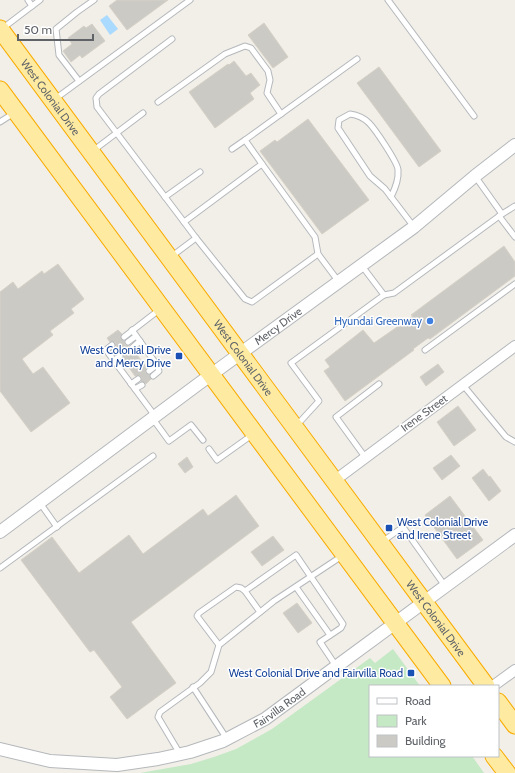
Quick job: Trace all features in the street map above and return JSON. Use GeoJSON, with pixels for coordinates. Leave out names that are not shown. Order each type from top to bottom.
{"type":"FeatureCollection","features":[{"type":"Feature","properties":{"kind":"highway","name":"West Colonial Drive"},"geometry":{"type":"LineString","coordinates":[[0,29],[485,685]]}},
{"type":"Feature","properties":{"kind":"highway"},"geometry":{"type":"LineString","coordinates":[[0,90],[441,685]]}},
{"type":"Feature","properties":{"kind":"highway"},"geometry":{"type":"LineString","coordinates":[[499,703],[515,725]]}},
{"type":"Feature","properties":{"kind":"highway"},"geometry":{"type":"LineString","coordinates":[[495,757],[507,773]]}},
{"type":"Feature","properties":{"kind":"street","name":"Mercy Drive"},"geometry":{"type":"LineString","coordinates":[[0,532],[153,417],[414,227],[474,176],[515,145]]}},
{"type":"Feature","properties":{"kind":"street","name":"Irene Street"},"geometry":{"type":"LineString","coordinates":[[334,481],[515,346]]}},
{"type":"Feature","properties":{"kind":"street","name":"Fairvilla Road"},"geometry":{"type":"LineString","coordinates":[[0,749],[50,761],[118,767],[180,755],[227,739],[266,719],[515,535]]}},
{"type":"Feature","properties":{"kind":"street"},"geometry":{"type":"LineString","coordinates":[[494,685],[515,670]]}},
{"type":"Feature","properties":{"kind":"lane"},"geometry":{"type":"LineString","coordinates":[[28,0],[32,6]]}},
{"type":"Feature","properties":{"kind":"lane"},"geometry":{"type":"LineString","coordinates":[[0,29],[40,0]]}},
{"type":"Feature","properties":{"kind":"lane"},"geometry":{"type":"LineString","coordinates":[[79,81],[59,55],[56,29],[94,0]]}},
{"type":"Feature","properties":{"kind":"lane"},"geometry":{"type":"LineString","coordinates":[[53,101],[190,0]]}},
{"type":"Feature","properties":{"kind":"lane"},"geometry":{"type":"LineString","coordinates":[[388,0],[474,116]]}},
{"type":"Feature","properties":{"kind":"lane"},"geometry":{"type":"LineString","coordinates":[[172,39],[99,94],[96,98],[98,107],[196,238],[245,299],[252,302],[318,254]]}},
{"type":"Feature","properties":{"kind":"lane"},"geometry":{"type":"LineString","coordinates":[[158,102],[225,54],[245,46],[251,48],[268,71],[270,80],[267,93],[281,114]]}},
{"type":"Feature","properties":{"kind":"lane"},"geometry":{"type":"LineString","coordinates":[[232,149],[357,59]]}},
{"type":"Feature","properties":{"kind":"lane"},"geometry":{"type":"LineString","coordinates":[[0,122],[16,111]]}},
{"type":"Feature","properties":{"kind":"lane"},"geometry":{"type":"LineString","coordinates":[[91,152],[142,113]]}},
{"type":"Feature","properties":{"kind":"lane"},"geometry":{"type":"LineString","coordinates":[[391,197],[396,187],[398,170],[384,144],[369,123],[357,115],[350,114],[339,120],[338,128],[370,176],[385,189],[391,197],[414,227]]}},
{"type":"Feature","properties":{"kind":"lane"},"geometry":{"type":"LineString","coordinates":[[245,140],[315,237],[318,254],[339,282]]}},
{"type":"Feature","properties":{"kind":"lane"},"geometry":{"type":"LineString","coordinates":[[184,222],[262,164]]}},
{"type":"Feature","properties":{"kind":"lane"},"geometry":{"type":"LineString","coordinates":[[165,197],[200,172]]}},
{"type":"Feature","properties":{"kind":"lane"},"geometry":{"type":"LineString","coordinates":[[474,176],[515,237]]}},
{"type":"Feature","properties":{"kind":"lane"},"geometry":{"type":"LineString","coordinates":[[295,428],[318,401],[291,363],[384,295],[394,293],[515,206]]}},
{"type":"Feature","properties":{"kind":"lane"},"geometry":{"type":"LineString","coordinates":[[169,258],[196,238]]}},
{"type":"Feature","properties":{"kind":"lane"},"geometry":{"type":"LineString","coordinates":[[362,265],[384,295]]}},
{"type":"Feature","properties":{"kind":"lane"},"geometry":{"type":"LineString","coordinates":[[425,350],[515,284]]}},
{"type":"Feature","properties":{"kind":"lane"},"geometry":{"type":"LineString","coordinates":[[124,337],[162,308]]}},
{"type":"Feature","properties":{"kind":"lane"},"geometry":{"type":"LineString","coordinates":[[132,330],[157,365],[159,371],[153,376]]}},
{"type":"Feature","properties":{"kind":"lane"},"geometry":{"type":"LineString","coordinates":[[128,342],[136,336]]}},
{"type":"Feature","properties":{"kind":"lane"},"geometry":{"type":"LineString","coordinates":[[132,348],[140,341]]}},
{"type":"Feature","properties":{"kind":"lane"},"geometry":{"type":"LineString","coordinates":[[112,345],[106,350],[135,389],[169,442],[192,425],[203,440]]}},
{"type":"Feature","properties":{"kind":"lane"},"geometry":{"type":"LineString","coordinates":[[110,355],[116,350]]}},
{"type":"Feature","properties":{"kind":"lane"},"geometry":{"type":"LineString","coordinates":[[114,360],[120,356]]}},
{"type":"Feature","properties":{"kind":"lane"},"geometry":{"type":"LineString","coordinates":[[149,371],[157,365]]}},
{"type":"Feature","properties":{"kind":"lane"},"geometry":{"type":"LineString","coordinates":[[131,384],[138,379]]}},
{"type":"Feature","properties":{"kind":"lane"},"geometry":{"type":"LineString","coordinates":[[365,457],[336,417],[379,384]]}},
{"type":"Feature","properties":{"kind":"lane"},"geometry":{"type":"LineString","coordinates":[[135,389],[142,385]]}},
{"type":"Feature","properties":{"kind":"lane"},"geometry":{"type":"LineString","coordinates":[[463,385],[506,437],[515,442]]}},
{"type":"Feature","properties":{"kind":"lane"},"geometry":{"type":"LineString","coordinates":[[209,449],[217,460],[254,433]]}},
{"type":"Feature","properties":{"kind":"lane"},"geometry":{"type":"LineString","coordinates":[[2,566],[153,456]]}},
{"type":"Feature","properties":{"kind":"lane"},"geometry":{"type":"LineString","coordinates":[[39,503],[57,527]]}},
{"type":"Feature","properties":{"kind":"lane"},"geometry":{"type":"LineString","coordinates":[[381,544],[403,527],[446,586]]}},
{"type":"Feature","properties":{"kind":"lane"},"geometry":{"type":"LineString","coordinates":[[180,755],[158,717],[160,712],[193,688],[211,672],[219,645],[260,612],[344,554]]}},
{"type":"Feature","properties":{"kind":"lane"},"geometry":{"type":"LineString","coordinates":[[245,591],[296,555],[343,624],[341,628],[320,642],[337,667]]}},
{"type":"Feature","properties":{"kind":"lane"},"geometry":{"type":"LineString","coordinates":[[219,645],[197,616],[199,613],[236,587],[245,591],[260,612]]}},
{"type":"Feature","properties":{"kind":"lane"},"geometry":{"type":"LineString","coordinates":[[296,587],[330,635]]}},
{"type":"Feature","properties":{"kind":"lane"},"geometry":{"type":"LineString","coordinates":[[193,688],[227,739]]}},
{"type":"Feature","properties":{"kind":"green space"},"geometry":{"type":"Polygon","coordinates":[[[393,649],[419,685],[369,685],[369,757],[473,757],[484,773],[140,773],[191,764],[236,749],[272,729],[370,658],[375,663],[393,649]]]}},
{"type":"Feature","properties":{"kind":"water"},"geometry":{"type":"Polygon","coordinates":[[[107,15],[118,29],[110,35],[100,20],[107,15]]]}},
{"type":"Feature","properties":{"kind":"building"},"geometry":{"type":"Polygon","coordinates":[[[117,0],[168,0],[127,30],[109,6],[117,0]]]}},
{"type":"Feature","properties":{"kind":"building"},"geometry":{"type":"Polygon","coordinates":[[[264,23],[288,57],[273,68],[248,35],[264,23]]]}},
{"type":"Feature","properties":{"kind":"building"},"geometry":{"type":"Polygon","coordinates":[[[92,24],[105,41],[82,58],[80,55],[71,62],[63,51],[72,44],[68,38],[84,26],[86,28],[92,24]]]}},
{"type":"Feature","properties":{"kind":"building"},"geometry":{"type":"Polygon","coordinates":[[[234,61],[246,76],[251,73],[260,85],[250,93],[254,99],[215,128],[189,92],[234,61]]]}},
{"type":"Feature","properties":{"kind":"building"},"geometry":{"type":"Polygon","coordinates":[[[379,67],[441,151],[419,167],[357,83],[379,67]]]}},
{"type":"Feature","properties":{"kind":"building"},"geometry":{"type":"Polygon","coordinates":[[[308,119],[369,200],[322,234],[260,151],[275,140],[277,142],[308,119]]]}},
{"type":"Feature","properties":{"kind":"building","name":"Hyundai Greenway"},"geometry":{"type":"Polygon","coordinates":[[[504,246],[515,262],[515,276],[430,339],[428,338],[413,349],[414,350],[345,401],[324,371],[330,367],[325,360],[363,330],[374,343],[413,316],[411,315],[504,246]]]}},
{"type":"Feature","properties":{"kind":"building"},"geometry":{"type":"Polygon","coordinates":[[[58,264],[84,299],[71,309],[74,313],[50,331],[53,335],[22,359],[33,374],[43,367],[70,403],[31,432],[0,391],[0,292],[13,282],[18,289],[42,271],[44,274],[58,264]]]}},
{"type":"Feature","properties":{"kind":"building"},"geometry":{"type":"Polygon","coordinates":[[[118,330],[122,334],[120,336],[125,345],[129,346],[129,350],[131,352],[134,351],[147,368],[145,372],[151,379],[146,384],[141,381],[142,378],[140,376],[135,376],[123,359],[124,355],[120,352],[120,347],[116,346],[115,342],[110,342],[107,338],[118,330]]]}},
{"type":"Feature","properties":{"kind":"building"},"geometry":{"type":"Polygon","coordinates":[[[438,364],[444,372],[426,386],[420,377],[438,364]]]}},
{"type":"Feature","properties":{"kind":"building"},"geometry":{"type":"Polygon","coordinates":[[[458,406],[476,430],[454,446],[437,422],[458,406]]]}},
{"type":"Feature","properties":{"kind":"building"},"geometry":{"type":"Polygon","coordinates":[[[451,455],[460,466],[442,480],[433,468],[451,455]]]}},
{"type":"Feature","properties":{"kind":"building"},"geometry":{"type":"Polygon","coordinates":[[[187,457],[193,467],[185,473],[178,464],[187,457]]]}},
{"type":"Feature","properties":{"kind":"building"},"geometry":{"type":"Polygon","coordinates":[[[483,469],[501,491],[489,501],[472,478],[483,469]]]}},
{"type":"Feature","properties":{"kind":"building"},"geometry":{"type":"Polygon","coordinates":[[[236,495],[259,526],[131,622],[176,683],[127,719],[110,697],[122,687],[94,650],[90,652],[21,560],[52,537],[79,573],[129,535],[143,554],[203,509],[208,516],[236,495]]]}},
{"type":"Feature","properties":{"kind":"building"},"geometry":{"type":"Polygon","coordinates":[[[450,496],[483,540],[457,559],[425,515],[450,496]]]}},
{"type":"Feature","properties":{"kind":"building"},"geometry":{"type":"Polygon","coordinates":[[[273,536],[284,550],[262,566],[251,552],[273,536]]]}},
{"type":"Feature","properties":{"kind":"building"},"geometry":{"type":"Polygon","coordinates":[[[297,603],[312,623],[298,633],[283,613],[297,603]]]}},
{"type":"Feature","properties":{"kind":"place","name":"Hyundai Greenway"},"geometry":{"type":"Point","coordinates":[430,321]}},
{"type":"Feature","properties":{"kind":"place","name":"West Colonial Drive and Mercy Drive"},"geometry":{"type":"Point","coordinates":[179,356]}},
{"type":"Feature","properties":{"kind":"place","name":"West Colonial Drive and Irene Street"},"geometry":{"type":"Point","coordinates":[389,528]}},
{"type":"Feature","properties":{"kind":"place","name":"West Colonial Drive and Fairvilla Road"},"geometry":{"type":"Point","coordinates":[411,673]}}]}
